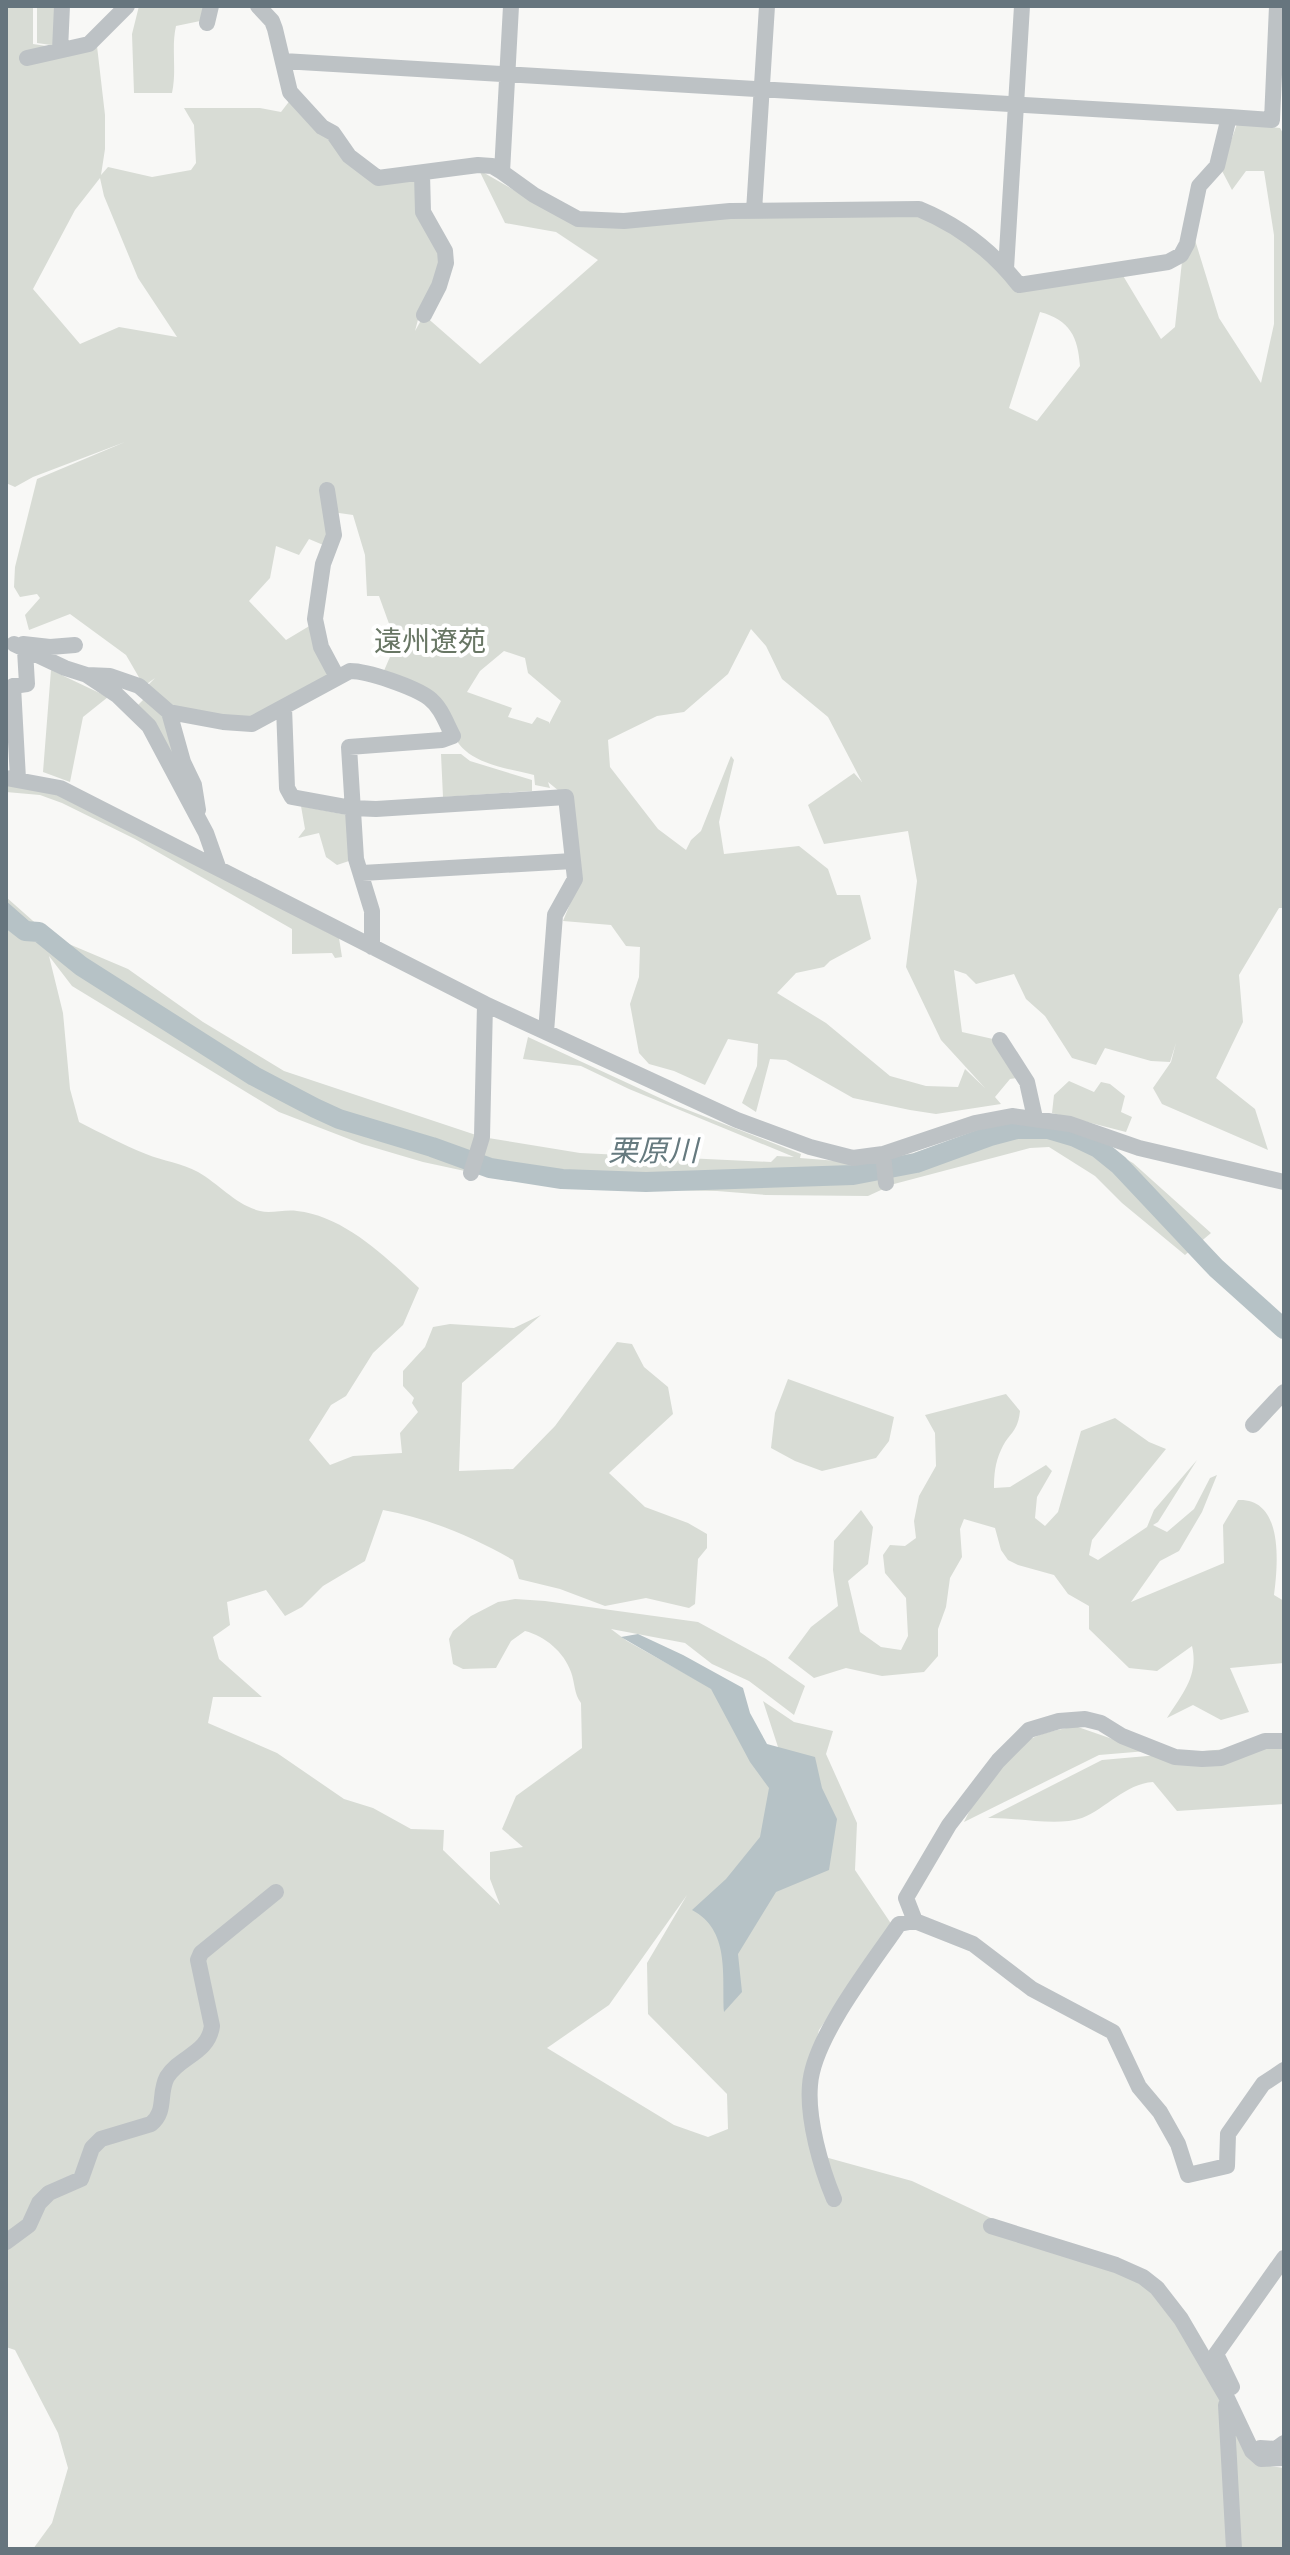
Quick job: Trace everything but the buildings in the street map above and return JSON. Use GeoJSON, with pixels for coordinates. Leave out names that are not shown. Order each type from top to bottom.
{"type":"FeatureCollection","features":[{"type":"Feature","properties":{"kind":"street"},"geometry":{"type":"LineString","coordinates":[[60,50],[62,6]]}},
{"type":"Feature","properties":{"kind":"street"},"geometry":{"type":"LineString","coordinates":[[27,58],[89,44],[127,6]]}},
{"type":"Feature","properties":{"kind":"street"},"geometry":{"type":"LineString","coordinates":[[207,23],[211,6]]}},
{"type":"Feature","properties":{"kind":"street"},"geometry":{"type":"LineString","coordinates":[[258,6],[272,21],[290,92],[322,127],[333,133],[349,156],[378,178],[478,165],[492,166],[534,195],[578,219],[624,221],[754,211],[919,209],[939,217],[972,239],[1019,285],[1168,262],[1181,255],[1187,244],[1199,186],[1217,166],[1229,117]]}},
{"type":"Feature","properties":{"kind":"street"},"geometry":{"type":"LineString","coordinates":[[502,172],[511,6]]}},
{"type":"Feature","properties":{"kind":"street"},"geometry":{"type":"LineString","coordinates":[[754,211],[767,6]]}},
{"type":"Feature","properties":{"kind":"street"},"geometry":{"type":"LineString","coordinates":[[1006,269],[1022,6]]}},
{"type":"Feature","properties":{"kind":"street"},"geometry":{"type":"LineString","coordinates":[[283,61],[507,79],[1017,109],[1278,120],[1277,6]]}},
{"type":"Feature","properties":{"kind":"street"},"geometry":{"type":"LineString","coordinates":[[422,174],[423,212],[445,251],[446,263],[439,286],[424,315]]}},
{"type":"Feature","properties":{"kind":"street"},"geometry":{"type":"LineString","coordinates":[[327,490],[334,535],[323,564],[315,620],[321,647],[337,677]]}},
{"type":"Feature","properties":{"kind":"street"},"geometry":{"type":"LineString","coordinates":[[15,646],[75,645]]}},
{"type":"Feature","properties":{"kind":"street"},"geometry":{"type":"LineString","coordinates":[[15,646],[65,668],[87,675],[110,676],[139,686],[169,712],[223,722],[252,724],[350,671],[365,671],[428,698],[440,709],[453,736],[442,740],[349,747],[356,859],[372,911],[372,947]]}},
{"type":"Feature","properties":{"kind":"street"},"geometry":{"type":"LineString","coordinates":[[15,646],[27,684],[13,686],[12,778],[60,788],[485,1004],[737,1120],[810,1147],[853,1158],[884,1158],[975,1123],[1012,1116],[1035,1118],[1070,1124],[1139,1148],[1284,1182]]}},
{"type":"Feature","properties":{"kind":"street"},"geometry":{"type":"LineString","coordinates":[[87,675],[117,695],[149,726],[200,824],[218,867]]}},
{"type":"Feature","properties":{"kind":"street"},"geometry":{"type":"LineString","coordinates":[[284,707],[287,788],[292,797],[352,808],[376,809],[566,797],[575,879],[555,915],[546,1032]]}},
{"type":"Feature","properties":{"kind":"street"},"geometry":{"type":"LineString","coordinates":[[169,712],[183,762],[194,785],[200,824]]}},
{"type":"Feature","properties":{"kind":"street"},"geometry":{"type":"LineString","coordinates":[[362,873],[573,861]]}},
{"type":"Feature","properties":{"kind":"street"},"geometry":{"type":"LineString","coordinates":[[471,1173],[482,1137],[485,1004]]}},
{"type":"Feature","properties":{"kind":"street"},"geometry":{"type":"LineString","coordinates":[[1000,1040],[1027,1082],[1035,1118]]}},
{"type":"Feature","properties":{"kind":"street"},"geometry":{"type":"LineString","coordinates":[[884,1158],[886,1183]]}},
{"type":"Feature","properties":{"kind":"street"},"geometry":{"type":"LineString","coordinates":[[1253,1425],[1284,1392]]}},
{"type":"Feature","properties":{"kind":"street"},"geometry":{"type":"LineString","coordinates":[[915,1921],[906,1898],[949,1825],[998,1761],[1029,1730],[1059,1721],[1085,1719],[1101,1723],[1122,1736],[1175,1757],[1202,1759],[1221,1758],[1265,1741],[1284,1741]]}},
{"type":"Feature","properties":{"kind":"street"},"geometry":{"type":"LineString","coordinates":[[6,2242],[29,2225],[39,2203],[49,2193],[81,2179],[92,2148],[101,2139],[151,2124],[158,2119],[169,2074],[204,2047],[211,2037],[212,2026],[198,1960],[201,1953],[276,1892]]}},
{"type":"Feature","properties":{"kind":"street"},"geometry":{"type":"LineString","coordinates":[[834,2199],[810,2110],[810,2082],[825,2038],[899,1924],[915,1921],[973,1944],[1032,1989],[1113,2032],[1139,2087],[1160,2112],[1178,2144],[1188,2175],[1227,2166],[1228,2134],[1263,2084],[1284,2070]]}},
{"type":"Feature","properties":{"kind":"street"},"geometry":{"type":"LineString","coordinates":[[991,2226],[1116,2265],[1143,2277],[1170,2303],[1226,2396],[1252,2451],[1261,2459],[1284,2458]]}},
{"type":"Feature","properties":{"kind":"street"},"geometry":{"type":"LineString","coordinates":[[1284,2258],[1216,2354],[1260,2448],[1276,2449],[1284,2443]]}},
{"type":"Feature","properties":{"kind":"street"},"geometry":{"type":"LineString","coordinates":[[1226,2396],[1234,2549]]}},
{"type":"Feature","properties":{"kind":"green space","name":"遠州遼苑"},"geometry":{"type":"Polygon","coordinates":[[[6,6],[33,6],[33,44],[60,48],[97,46],[105,115],[101,175],[108,167],[152,177],[191,170],[196,163],[194,125],[184,108],[260,108],[281,112],[291,99],[377,183],[417,178],[442,263],[415,331],[424,315],[480,364],[598,260],[556,232],[505,223],[479,170],[571,223],[919,213],[1006,269],[1019,291],[1122,274],[1161,339],[1175,327],[1183,252],[1191,227],[1219,318],[1261,383],[1274,324],[1274,235],[1264,171],[1246,171],[1232,190],[1221,169],[1237,124],[1280,128],[1284,135],[1284,908],[1279,908],[1239,975],[1243,1022],[1216,1078],[1255,1109],[1268,1150],[1162,1104],[1153,1088],[1171,1062],[1176,1043],[1170,1062],[1151,1061],[1105,1048],[1096,1065],[1072,1058],[1045,1016],[1026,999],[1014,974],[976,984],[966,974],[954,970],[962,1032],[993,1039],[1017,1078],[1010,1079],[995,1097],[1001,1104],[936,1114],[910,1110],[853,1098],[786,1060],[770,1059],[756,1112],[742,1103],[757,1066],[758,1044],[728,1039],[705,1085],[649,1064],[639,1053],[630,1004],[639,977],[640,947],[626,946],[611,925],[563,921],[574,894],[559,791],[548,782],[550,788],[535,785],[534,775],[474,757],[459,744],[428,697],[383,673],[396,643],[379,596],[367,596],[365,555],[353,515],[332,512],[328,547],[309,539],[299,555],[276,546],[270,578],[249,601],[286,640],[316,622],[335,673],[254,723],[169,712],[143,690],[155,678],[144,686],[126,655],[70,614],[29,630],[25,615],[40,598],[37,594],[20,597],[14,587],[15,567],[37,479],[125,442],[33,477],[15,487],[6,483],[6,6]],[[100,178],[75,210],[33,289],[80,344],[119,327],[177,337],[138,278],[104,196],[100,178]],[[1040,312],[1009,408],[1037,421],[1080,366],[1077,346],[1070,331],[1050,315],[1040,312]],[[751,629],[728,674],[684,712],[657,716],[608,740],[610,767],[658,829],[686,850],[701,831],[731,756],[734,760],[719,822],[724,854],[799,846],[828,869],[837,895],[860,895],[871,939],[824,967],[796,973],[777,993],[826,1023],[890,1076],[926,1086],[958,1087],[965,1069],[985,1088],[941,1040],[906,967],[917,881],[908,831],[824,844],[808,805],[854,773],[862,782],[828,717],[782,679],[766,646],[751,629]],[[504,651],[480,671],[467,692],[512,708],[508,717],[532,724],[537,717],[549,724],[561,701],[528,673],[525,658],[504,651]]]}},
{"type":"Feature","properties":{"kind":"green space"},"geometry":{"type":"Polygon","coordinates":[[[37,6],[60,6],[58,46],[37,43],[37,6]]]}},
{"type":"Feature","properties":{"kind":"green space"},"geometry":{"type":"Polygon","coordinates":[[[139,6],[207,6],[205,20],[176,26],[172,93],[134,93],[132,34],[139,6]]]}},
{"type":"Feature","properties":{"kind":"green space"},"geometry":{"type":"Polygon","coordinates":[[[51,670],[108,697],[83,717],[70,782],[43,772],[51,670]]]}},
{"type":"Feature","properties":{"kind":"green space"},"geometry":{"type":"Polygon","coordinates":[[[146,697],[166,713],[183,769],[136,707],[146,697]]]}},
{"type":"Feature","properties":{"kind":"green space"},"geometry":{"type":"Polygon","coordinates":[[[441,754],[461,754],[470,761],[532,780],[532,791],[443,797],[441,754]]]}},
{"type":"Feature","properties":{"kind":"green space"},"geometry":{"type":"Polygon","coordinates":[[[6,785],[42,790],[67,798],[339,938],[342,957],[335,958],[332,953],[292,954],[292,929],[135,839],[62,803],[40,795],[6,792],[6,785]]]}},
{"type":"Feature","properties":{"kind":"green space"},"geometry":{"type":"Polygon","coordinates":[[[301,806],[347,815],[352,860],[337,865],[326,857],[319,833],[298,838],[305,829],[301,806]]]}},
{"type":"Feature","properties":{"kind":"green space"},"geometry":{"type":"Polygon","coordinates":[[[6,897],[50,936],[128,969],[203,1022],[284,1071],[482,1137],[580,1153],[771,1162],[777,1156],[794,1157],[581,1066],[523,1059],[528,1037],[675,1105],[801,1154],[800,1158],[863,1163],[914,1153],[990,1128],[1028,1122],[1075,1130],[1133,1163],[1211,1233],[1185,1255],[1122,1203],[1095,1176],[1049,1147],[1030,1148],[894,1184],[868,1196],[604,1189],[502,1179],[423,1162],[362,1144],[279,1112],[72,986],[49,956],[63,1013],[70,1089],[79,1122],[137,1150],[192,1169],[251,1208],[264,1212],[314,1214],[348,1229],[419,1288],[403,1325],[373,1353],[346,1396],[331,1405],[309,1440],[330,1465],[353,1456],[402,1453],[400,1433],[418,1412],[412,1403],[414,1398],[403,1386],[403,1371],[425,1347],[433,1327],[450,1324],[514,1328],[541,1315],[462,1383],[459,1471],[513,1469],[555,1426],[617,1342],[632,1344],[644,1367],[668,1387],[673,1414],[609,1473],[645,1507],[688,1523],[707,1534],[707,1548],[698,1559],[695,1604],[689,1608],[646,1598],[605,1606],[560,1589],[519,1579],[513,1560],[482,1544],[433,1523],[383,1510],[365,1561],[323,1586],[302,1607],[285,1616],[266,1590],[227,1602],[230,1625],[213,1637],[219,1659],[262,1697],[213,1697],[208,1723],[277,1753],[344,1799],[373,1808],[411,1829],[444,1830],[443,1850],[500,1905],[490,1879],[490,1852],[523,1847],[502,1829],[516,1796],[582,1748],[581,1703],[564,1658],[532,1633],[525,1631],[511,1641],[496,1668],[463,1669],[453,1664],[449,1639],[453,1631],[471,1616],[498,1602],[515,1599],[698,1622],[766,1659],[805,1686],[794,1715],[749,1681],[712,1664],[685,1643],[611,1629],[711,1688],[761,1775],[778,1747],[763,1701],[794,1722],[833,1731],[826,1754],[857,1823],[855,1870],[892,1925],[819,2030],[804,2089],[814,2154],[912,2181],[1038,2240],[1157,2288],[1220,2398],[1241,2443],[1256,2464],[1284,2468],[1284,2549],[33,2549],[52,2523],[68,2468],[58,2433],[15,2350],[6,2347],[6,922],[25,935],[6,919],[6,897]],[[687,1895],[609,2005],[547,2048],[674,2125],[708,2137],[728,2129],[727,2094],[648,2014],[647,1963],[687,1895]]]}},
{"type":"Feature","properties":{"kind":"green space"},"geometry":{"type":"Polygon","coordinates":[[[1069,1081],[1094,1092],[1101,1082],[1110,1084],[1125,1096],[1121,1112],[1132,1117],[1126,1132],[1052,1113],[1054,1095],[1069,1081]]]}},
{"type":"Feature","properties":{"kind":"green space"},"geometry":{"type":"Polygon","coordinates":[[[788,1379],[894,1417],[889,1441],[876,1458],[822,1471],[771,1448],[775,1413],[788,1379]]]}},
{"type":"Feature","properties":{"kind":"green space"},"geometry":{"type":"Polygon","coordinates":[[[1006,1394],[1020,1411],[1015,1429],[999,1455],[994,1488],[1010,1487],[1046,1465],[1052,1471],[1037,1497],[1035,1518],[1045,1526],[1058,1512],[1081,1431],[1115,1418],[1149,1442],[1166,1449],[1092,1540],[1089,1555],[1098,1560],[1147,1527],[1154,1510],[1197,1460],[1158,1522],[1153,1525],[1167,1532],[1194,1509],[1210,1478],[1217,1475],[1202,1512],[1179,1551],[1160,1561],[1131,1602],[1224,1563],[1223,1525],[1238,1500],[1253,1502],[1264,1510],[1275,1535],[1277,1567],[1274,1595],[1284,1601],[1284,1663],[1230,1668],[1249,1712],[1221,1720],[1193,1705],[1167,1718],[1191,1676],[1192,1646],[1157,1671],[1129,1668],[1089,1629],[1089,1606],[1068,1594],[1054,1575],[1008,1560],[1001,1550],[995,1528],[964,1519],[960,1529],[962,1557],[950,1578],[946,1607],[938,1629],[938,1656],[924,1672],[882,1676],[846,1668],[814,1678],[788,1658],[811,1627],[838,1606],[833,1570],[834,1541],[861,1510],[873,1527],[868,1564],[848,1581],[860,1632],[881,1647],[901,1650],[908,1636],[906,1598],[885,1573],[883,1555],[890,1545],[905,1546],[916,1538],[914,1521],[919,1496],[936,1466],[935,1433],[925,1415],[1006,1394]]]}},
{"type":"Feature","properties":{"kind":"green space"},"geometry":{"type":"Polygon","coordinates":[[[1075,1726],[1147,1751],[1099,1755],[964,1822],[985,1785],[1014,1751],[1037,1736],[1075,1726]]]}},
{"type":"Feature","properties":{"kind":"green space"},"geometry":{"type":"Polygon","coordinates":[[[1284,1744],[1284,1804],[1177,1811],[1153,1782],[1134,1787],[1091,1814],[1072,1821],[988,1818],[1102,1760],[1284,1744]]]}},
{"type":"Feature","properties":{"kind":"shaded area"},"geometry":{"type":"Polygon","coordinates":[[[638,1634],[743,1688],[750,1713],[767,1744],[815,1757],[822,1788],[837,1819],[829,1870],[776,1892],[738,1954],[742,1992],[724,2012],[722,1954],[718,1941],[713,1929],[692,1910],[726,1879],[760,1837],[769,1788],[750,1762],[711,1689],[621,1637],[638,1634]]]}},
{"type":"Feature","properties":{"kind":"waterway"},"geometry":{"type":"LineString","coordinates":[[6,903],[39,932]]}},
{"type":"Feature","properties":{"kind":"waterway","name":"栗原川"},"geometry":{"type":"LineString","coordinates":[[6,916],[25,931],[39,932],[81,966],[254,1076],[315,1108],[339,1119],[490,1168],[562,1179],[646,1182],[853,1175],[916,1163],[1017,1129],[1048,1129],[1075,1137],[1098,1148],[1119,1165],[1216,1268],[1284,1329]]}}]}
